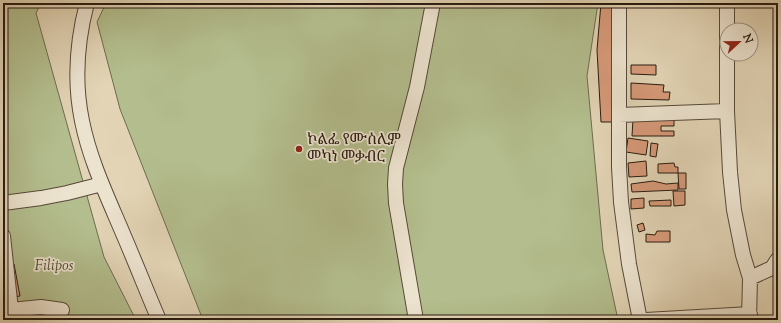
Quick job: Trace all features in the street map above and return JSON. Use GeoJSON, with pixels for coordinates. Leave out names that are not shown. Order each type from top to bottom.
{"type":"FeatureCollection","features":[{"type":"Feature","properties":{"kind":"street"},"geometry":{"type":"LineString","coordinates":[[86,3],[78,55],[77,75],[82,121],[102,184],[159,320]]}},
{"type":"Feature","properties":{"kind":"street"},"geometry":{"type":"LineString","coordinates":[[416,320],[396,203],[395,184],[396,168],[417,87],[433,3]]}},
{"type":"Feature","properties":{"kind":"street"},"geometry":{"type":"LineString","coordinates":[[619,3],[619,167],[621,202],[629,264],[640,320]]}},
{"type":"Feature","properties":{"kind":"street"},"geometry":{"type":"LineString","coordinates":[[646,320],[749,317],[750,278],[734,210],[730,172],[727,111],[727,3]]}},
{"type":"Feature","properties":{"kind":"street"},"geometry":{"type":"LineString","coordinates":[[619,115],[727,111]]}},
{"type":"Feature","properties":{"kind":"street"},"geometry":{"type":"LineString","coordinates":[[3,203],[48,197],[102,184]]}},
{"type":"Feature","properties":{"kind":"street"},"geometry":{"type":"LineString","coordinates":[[3,236],[7,311],[41,307],[62,310]]}},
{"type":"Feature","properties":{"kind":"street"},"geometry":{"type":"LineString","coordinates":[[750,278],[776,266]]}},
{"type":"Feature","properties":{"kind":"green space","name":"Filipos"},"geometry":{"type":"Polygon","coordinates":[[[3,3],[41,3],[36,13],[104,257],[136,320],[3,320],[3,3]]]}},
{"type":"Feature","properties":{"kind":"green space"},"geometry":{"type":"Polygon","coordinates":[[[106,3],[598,3],[587,76],[603,250],[618,320],[203,320],[120,109],[97,22],[106,3]]]}},
{"type":"Feature","properties":{"kind":"building"},"geometry":{"type":"Polygon","coordinates":[[[601,3],[613,3],[612,71],[616,71],[612,122],[601,122],[597,50],[601,3]]]}},
{"type":"Feature","properties":{"kind":"building"},"geometry":{"type":"Polygon","coordinates":[[[631,65],[656,65],[656,75],[631,74],[631,65]]]}},
{"type":"Feature","properties":{"kind":"building"},"geometry":{"type":"Polygon","coordinates":[[[631,83],[664,85],[663,92],[670,92],[669,100],[631,99],[631,83]]]}},
{"type":"Feature","properties":{"kind":"building"},"geometry":{"type":"Polygon","coordinates":[[[633,119],[674,120],[674,126],[661,126],[661,131],[674,131],[674,136],[632,136],[633,119]]]}},
{"type":"Feature","properties":{"kind":"building"},"geometry":{"type":"Polygon","coordinates":[[[628,138],[648,141],[646,155],[626,152],[628,138]]]}},
{"type":"Feature","properties":{"kind":"building"},"geometry":{"type":"Polygon","coordinates":[[[651,143],[658,144],[656,157],[650,156],[651,143]]]}},
{"type":"Feature","properties":{"kind":"building"},"geometry":{"type":"Polygon","coordinates":[[[646,161],[647,176],[629,177],[628,163],[646,161]]]}},
{"type":"Feature","properties":{"kind":"building"},"geometry":{"type":"Polygon","coordinates":[[[674,163],[675,167],[678,167],[678,173],[658,173],[658,164],[674,163]]]}},
{"type":"Feature","properties":{"kind":"building"},"geometry":{"type":"Polygon","coordinates":[[[678,173],[686,173],[686,189],[679,189],[678,173]]]}},
{"type":"Feature","properties":{"kind":"building"},"geometry":{"type":"Polygon","coordinates":[[[653,181],[666,184],[678,183],[678,190],[632,192],[631,184],[653,181]]]}},
{"type":"Feature","properties":{"kind":"building"},"geometry":{"type":"Polygon","coordinates":[[[673,191],[685,191],[685,205],[674,206],[673,191]]]}},
{"type":"Feature","properties":{"kind":"building"},"geometry":{"type":"Polygon","coordinates":[[[644,198],[644,208],[631,209],[631,199],[644,198]]]}},
{"type":"Feature","properties":{"kind":"building"},"geometry":{"type":"Polygon","coordinates":[[[671,200],[671,206],[650,206],[649,201],[671,200]]]}},
{"type":"Feature","properties":{"kind":"building"},"geometry":{"type":"Polygon","coordinates":[[[643,223],[645,230],[639,232],[637,225],[643,223]]]}},
{"type":"Feature","properties":{"kind":"building"},"geometry":{"type":"Polygon","coordinates":[[[657,231],[670,231],[670,242],[646,242],[646,234],[655,235],[657,231]]]}},
{"type":"Feature","properties":{"kind":"building"},"geometry":{"type":"Polygon","coordinates":[[[14,264],[20,296],[3,299],[3,266],[14,264]]]}},
{"type":"Feature","properties":{"kind":"place","name":"ኮልፌ የሙስሊም መካነ መቃብር"},"geometry":{"type":"Point","coordinates":[299,149]}}]}
